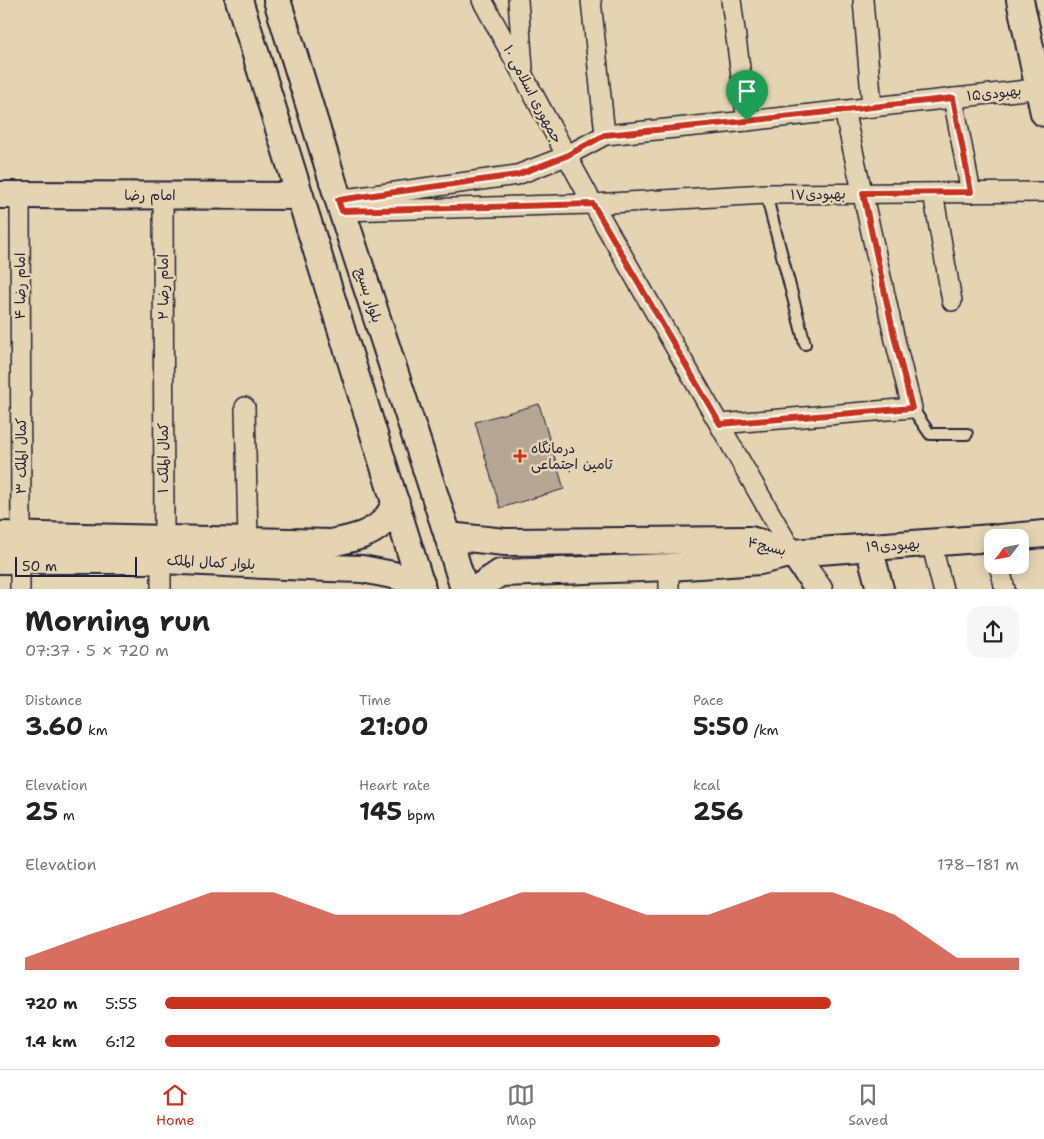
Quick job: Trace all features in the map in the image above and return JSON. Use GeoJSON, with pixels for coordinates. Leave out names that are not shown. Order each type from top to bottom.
{"type":"FeatureCollection","features":[{"type":"Feature","properties":{"kind":"street"},"geometry":{"type":"LineString","coordinates":[[239,0],[422,586]]}},
{"type":"Feature","properties":{"kind":"street","name":"بلوار بسیج"},"geometry":{"type":"LineString","coordinates":[[277,0],[340,206],[464,589]]}},
{"type":"Feature","properties":{"kind":"street","name":"جمهوری اسلامی ۱۰"},"geometry":{"type":"LineString","coordinates":[[482,0],[593,204],[793,552]]}},
{"type":"Feature","properties":{"kind":"street"},"geometry":{"type":"LineString","coordinates":[[518,0],[523,74]]}},
{"type":"Feature","properties":{"kind":"street"},"geometry":{"type":"LineString","coordinates":[[591,0],[605,135]]}},
{"type":"Feature","properties":{"kind":"street"},"geometry":{"type":"LineString","coordinates":[[732,0],[747,121]]}},
{"type":"Feature","properties":{"kind":"street"},"geometry":{"type":"LineString","coordinates":[[863,0],[872,106]]}},
{"type":"Feature","properties":{"kind":"street"},"geometry":{"type":"LineString","coordinates":[[1020,0],[1042,97]]}},
{"type":"Feature","properties":{"kind":"street","name":"بهبودی۱۵"},"geometry":{"type":"LineString","coordinates":[[340,206],[517,175],[566,156],[605,135],[953,98],[1042,97]]}},
{"type":"Feature","properties":{"kind":"street"},"geometry":{"type":"LineString","coordinates":[[953,98],[971,192]]}},
{"type":"Feature","properties":{"kind":"street"},"geometry":{"type":"LineString","coordinates":[[720,424],[912,408],[844,110]]}},
{"type":"Feature","properties":{"kind":"street","name":"بهبودی۱۷"},"geometry":{"type":"LineString","coordinates":[[340,206],[593,204],[766,194],[1044,192]]}},
{"type":"Feature","properties":{"kind":"street"},"geometry":{"type":"LineString","coordinates":[[933,193],[952,301]]}},
{"type":"Feature","properties":{"kind":"street","name":"امام رضا"},"geometry":{"type":"LineString","coordinates":[[10,195],[300,196]]}},
{"type":"Feature","properties":{"kind":"street","name":"امام رضا ۴"},"geometry":{"type":"LineString","coordinates":[[10,195],[20,378]]}},
{"type":"Feature","properties":{"kind":"street","name":"امام رضا ۲"},"geometry":{"type":"LineString","coordinates":[[163,195],[163,378]]}},
{"type":"Feature","properties":{"kind":"street","name":"کمال الملک ۳"},"geometry":{"type":"LineString","coordinates":[[20,378],[10,547],[20,589]]}},
{"type":"Feature","properties":{"kind":"street","name":"کمال الملک ۱"},"geometry":{"type":"LineString","coordinates":[[161,589],[163,378]]}},
{"type":"Feature","properties":{"kind":"street"},"geometry":{"type":"LineString","coordinates":[[245,407],[248,541]]}},
{"type":"Feature","properties":{"kind":"street","name":"بلوار کمال الملک"},"geometry":{"type":"LineString","coordinates":[[162,549],[248,541],[331,543],[371,532],[383,523],[396,504]]}},
{"type":"Feature","properties":{"kind":"street"},"geometry":{"type":"LineString","coordinates":[[1029,535],[1044,534]]}},
{"type":"Feature","properties":{"kind":"street","name":"بسیج۴"},"geometry":{"type":"LineString","coordinates":[[448,536],[504,542],[750,540],[793,552]]}},
{"type":"Feature","properties":{"kind":"street","name":"بهبودی۱۹"},"geometry":{"type":"LineString","coordinates":[[793,552],[984,539]]}},
{"type":"Feature","properties":{"kind":"street"},"geometry":{"type":"LineString","coordinates":[[931,542],[943,589]]}},
{"type":"Feature","properties":{"kind":"street","name":"بلوار کمال الملک"},"geometry":{"type":"LineString","coordinates":[[10,547],[162,549],[362,569],[393,574],[422,586]]}},
{"type":"Feature","properties":{"kind":"street"},"geometry":{"type":"LineString","coordinates":[[869,547],[880,589]]}},
{"type":"Feature","properties":{"kind":"street"},"geometry":{"type":"LineString","coordinates":[[793,552],[819,589]]}},
{"type":"Feature","properties":{"kind":"street","name":"بسیج۴"},"geometry":{"type":"LineString","coordinates":[[476,589],[500,572],[669,578],[760,561],[793,552]]}},
{"type":"Feature","properties":{"kind":"street"},"geometry":{"type":"LineString","coordinates":[[1001,574],[1005,589]]}},
{"type":"Feature","properties":{"kind":"lane"},"geometry":{"type":"LineString","coordinates":[[766,194],[805,344]]}},
{"type":"Feature","properties":{"kind":"lane"},"geometry":{"type":"LineString","coordinates":[[912,408],[930,434],[967,434]]}},
{"type":"Feature","properties":{"kind":"building","name":"درمانگاه تامین اجتماعی"},"geometry":{"type":"Polygon","coordinates":[[[539,404],[564,489],[500,508],[475,422],[539,404]]]}},
{"type":"Feature","properties":{"kind":"place","name":"درمانگاه تامین اجتماعی"},"geometry":{"type":"Point","coordinates":[520,456]}},
{"type":"Feature","properties":{"kind":"route"},"geometry":{"type":"LineString","coordinates":[[953,98],[971,192],[863,193],[912,408],[720,424],[593,204],[342,211],[338,200],[517,175],[566,156],[605,135],[747,121],[953,98]]}}]}
